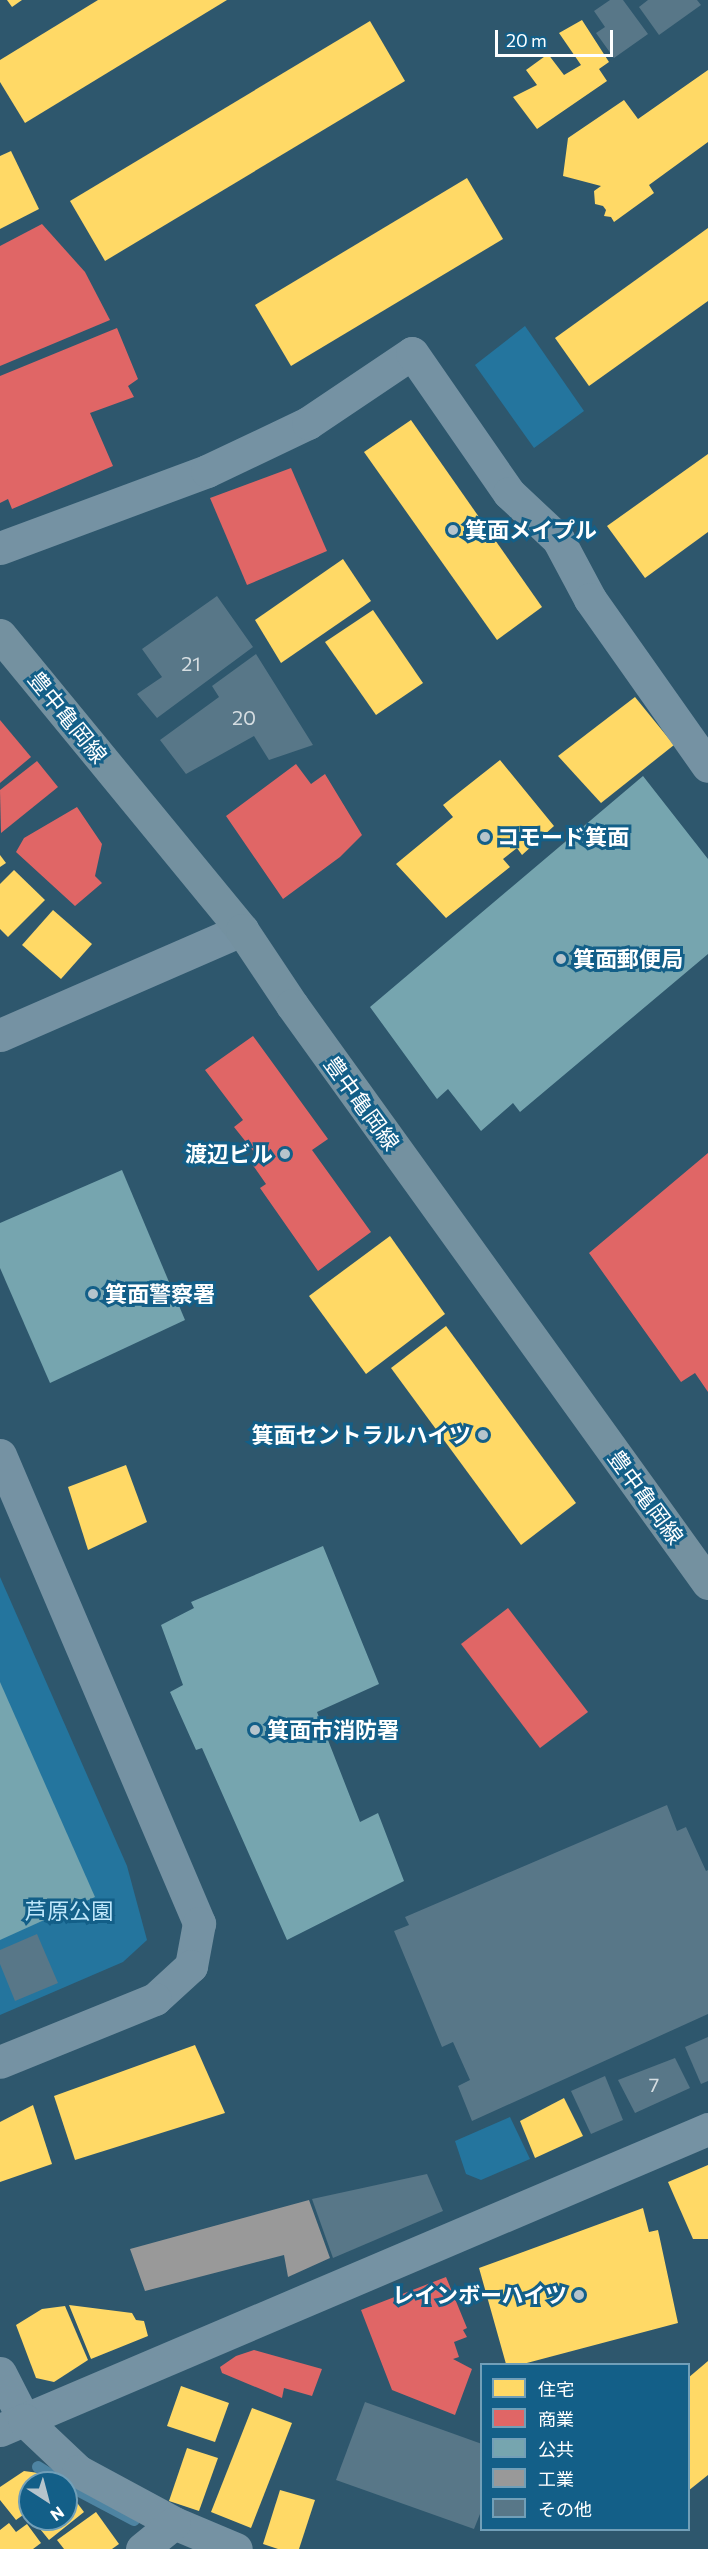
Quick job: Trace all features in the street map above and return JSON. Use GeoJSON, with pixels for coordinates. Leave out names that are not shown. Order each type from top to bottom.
{"type":"FeatureCollection","features":[{"type":"Feature","properties":{"kind":"main road","name":"豊中亀岡線"},"geometry":{"type":"LineString","coordinates":[[0,635],[242,930],[292,1005],[708,1583]]}},
{"type":"Feature","properties":{"kind":"street"},"geometry":{"type":"LineString","coordinates":[[0,548],[217,466],[308,423],[412,353],[509,493],[558,539],[590,599],[708,766]]}},
{"type":"Feature","properties":{"kind":"street"},"geometry":{"type":"LineString","coordinates":[[0,1035],[242,930]]}},
{"type":"Feature","properties":{"kind":"street"},"geometry":{"type":"LineString","coordinates":[[0,1455],[199,1923],[191,1966],[155,1999],[0,2062]]}},
{"type":"Feature","properties":{"kind":"street"},"geometry":{"type":"LineString","coordinates":[[12,2425],[708,2128]]}},
{"type":"Feature","properties":{"kind":"street"},"geometry":{"type":"LineString","coordinates":[[0,2373],[12,2425],[78,2471],[174,2523],[236,2549]]}},
{"type":"Feature","properties":{"kind":"street"},"geometry":{"type":"LineString","coordinates":[[141,2549],[174,2523]]}},
{"type":"Feature","properties":{"kind":"green space"},"geometry":{"type":"Polygon","coordinates":[[[525,326],[584,411],[534,448],[475,365],[525,326]]]}},
{"type":"Feature","properties":{"kind":"green space","name":"芦原公園"},"geometry":{"type":"Polygon","coordinates":[[[0,1577],[127,1866],[147,1940],[123,1962],[0,2015],[0,1577]]]}},
{"type":"Feature","properties":{"kind":"green space"},"geometry":{"type":"Polygon","coordinates":[[[510,2117],[530,2159],[481,2180],[466,2174],[455,2141],[510,2117]]]}},
{"type":"Feature","properties":{"kind":"building: 住宅"},"geometry":{"type":"Polygon","coordinates":[[[7,0],[22,0],[12,7],[7,0]]]}},
{"type":"Feature","properties":{"kind":"building: 住宅"},"geometry":{"type":"Polygon","coordinates":[[[98,0],[227,0],[25,123],[0,82],[0,60],[98,0]]]}},
{"type":"Feature","properties":{"kind":"building: 住宅"},"geometry":{"type":"Polygon","coordinates":[[[582,20],[609,62],[599,69],[607,81],[537,129],[513,97],[537,85],[526,70],[548,54],[564,75],[581,65],[559,33],[582,20]]]}},
{"type":"Feature","properties":{"kind":"building: 住宅"},"geometry":{"type":"Polygon","coordinates":[[[370,21],[405,81],[105,261],[70,201],[370,21]]]}},
{"type":"Feature","properties":{"kind":"building: 住宅"},"geometry":{"type":"Polygon","coordinates":[[[708,70],[708,142],[649,185],[654,193],[614,222],[611,217],[604,216],[606,210],[603,206],[595,204],[594,191],[601,186],[563,176],[568,138],[624,100],[638,119],[708,70]]]}},
{"type":"Feature","properties":{"kind":"building: 住宅"},"geometry":{"type":"Polygon","coordinates":[[[11,151],[39,209],[0,229],[0,156],[11,151]]]}},
{"type":"Feature","properties":{"kind":"building: 住宅"},"geometry":{"type":"Polygon","coordinates":[[[467,178],[503,239],[291,366],[255,305],[467,178]]]}},
{"type":"Feature","properties":{"kind":"building: 住宅"},"geometry":{"type":"Polygon","coordinates":[[[708,228],[708,301],[589,386],[555,338],[708,228]]]}},
{"type":"Feature","properties":{"kind":"building: 住宅","name":"箕面メイプル"},"geometry":{"type":"Polygon","coordinates":[[[411,420],[542,607],[497,640],[364,452],[411,420]]]}},
{"type":"Feature","properties":{"kind":"building: 住宅"},"geometry":{"type":"Polygon","coordinates":[[[708,454],[708,532],[645,578],[607,526],[708,454]]]}},
{"type":"Feature","properties":{"kind":"building: 住宅"},"geometry":{"type":"Polygon","coordinates":[[[343,559],[371,601],[281,663],[255,620],[343,559]]]}},
{"type":"Feature","properties":{"kind":"building: 住宅"},"geometry":{"type":"Polygon","coordinates":[[[373,610],[423,683],[376,715],[325,642],[373,610]]]}},
{"type":"Feature","properties":{"kind":"building: 住宅"},"geometry":{"type":"Polygon","coordinates":[[[635,697],[674,745],[601,803],[558,756],[635,697]]]}},
{"type":"Feature","properties":{"kind":"building: 住宅","name":"コモード箕面"},"geometry":{"type":"Polygon","coordinates":[[[500,760],[554,826],[522,855],[517,848],[503,859],[510,867],[446,918],[396,864],[453,817],[443,805],[500,760]]]}},
{"type":"Feature","properties":{"kind":"building: 住宅"},"geometry":{"type":"Polygon","coordinates":[[[0,855],[6,863],[0,867],[0,855]]]}},
{"type":"Feature","properties":{"kind":"building: 住宅"},"geometry":{"type":"Polygon","coordinates":[[[14,870],[45,900],[8,937],[0,929],[0,884],[14,870]]]}},
{"type":"Feature","properties":{"kind":"building: 住宅"},"geometry":{"type":"Polygon","coordinates":[[[53,910],[92,944],[61,979],[22,945],[53,910]]]}},
{"type":"Feature","properties":{"kind":"building: 住宅"},"geometry":{"type":"Polygon","coordinates":[[[390,1236],[445,1314],[366,1374],[309,1296],[390,1236]]]}},
{"type":"Feature","properties":{"kind":"building: 住宅","name":"箕面セントラルハイツ"},"geometry":{"type":"Polygon","coordinates":[[[446,1326],[576,1503],[521,1545],[391,1368],[446,1326]]]}},
{"type":"Feature","properties":{"kind":"building: 住宅"},"geometry":{"type":"Polygon","coordinates":[[[126,1465],[147,1522],[88,1550],[68,1487],[126,1465]]]}},
{"type":"Feature","properties":{"kind":"building: 住宅"},"geometry":{"type":"Polygon","coordinates":[[[195,2045],[225,2113],[75,2160],[54,2096],[195,2045]]]}},
{"type":"Feature","properties":{"kind":"building: 住宅"},"geometry":{"type":"Polygon","coordinates":[[[564,2098],[583,2136],[535,2158],[520,2121],[564,2098]]]}},
{"type":"Feature","properties":{"kind":"building: 住宅"},"geometry":{"type":"Polygon","coordinates":[[[33,2105],[52,2164],[0,2182],[0,2122],[33,2105]]]}},
{"type":"Feature","properties":{"kind":"building: 住宅"},"geometry":{"type":"Polygon","coordinates":[[[708,2165],[708,2239],[693,2239],[668,2182],[708,2165]]]}},
{"type":"Feature","properties":{"kind":"building: 住宅","name":"レインボーハイツ"},"geometry":{"type":"Polygon","coordinates":[[[643,2208],[649,2232],[658,2230],[678,2323],[527,2363],[506,2363],[479,2268],[643,2208]]]}},
{"type":"Feature","properties":{"kind":"building: 住宅"},"geometry":{"type":"Polygon","coordinates":[[[69,2305],[132,2313],[136,2320],[144,2321],[148,2336],[91,2359],[69,2305]]]}},
{"type":"Feature","properties":{"kind":"building: 住宅"},"geometry":{"type":"Polygon","coordinates":[[[65,2306],[88,2360],[54,2382],[36,2378],[16,2325],[42,2309],[65,2306]]]}},
{"type":"Feature","properties":{"kind":"building: 住宅"},"geometry":{"type":"Polygon","coordinates":[[[708,2361],[708,2475],[690,2489],[690,2376],[708,2361]]]}},
{"type":"Feature","properties":{"kind":"building: 住宅"},"geometry":{"type":"Polygon","coordinates":[[[181,2386],[229,2403],[215,2442],[167,2426],[181,2386]]]}},
{"type":"Feature","properties":{"kind":"building: 住宅"},"geometry":{"type":"Polygon","coordinates":[[[252,2408],[292,2423],[251,2528],[211,2512],[252,2408]]]}},
{"type":"Feature","properties":{"kind":"building: 住宅"},"geometry":{"type":"Polygon","coordinates":[[[187,2448],[218,2458],[199,2511],[169,2501],[187,2448]]]}},
{"type":"Feature","properties":{"kind":"building: 住宅"},"geometry":{"type":"Polygon","coordinates":[[[18,2475],[18,2519],[16,2520],[0,2500],[0,2487],[18,2475]]]}},
{"type":"Feature","properties":{"kind":"building: 住宅"},"geometry":{"type":"Polygon","coordinates":[[[280,2490],[315,2500],[299,2549],[278,2549],[263,2544],[280,2490]]]}},
{"type":"Feature","properties":{"kind":"building: 住宅"},"geometry":{"type":"Polygon","coordinates":[[[78,2504],[84,2512],[78,2517],[78,2504]]]}},
{"type":"Feature","properties":{"kind":"building: 住宅"},"geometry":{"type":"Polygon","coordinates":[[[96,2512],[119,2544],[112,2549],[64,2549],[57,2540],[70,2531],[78,2531],[78,2525],[96,2512]]]}},
{"type":"Feature","properties":{"kind":"building: 住宅"},"geometry":{"type":"Polygon","coordinates":[[[9,2523],[16,2532],[32,2531],[41,2543],[33,2549],[0,2549],[0,2530],[9,2523]]]}},
{"type":"Feature","properties":{"kind":"building: 住宅"},"geometry":{"type":"Polygon","coordinates":[[[42,2531],[60,2531],[49,2540],[42,2531]]]}},
{"type":"Feature","properties":{"kind":"building: 商業"},"geometry":{"type":"Polygon","coordinates":[[[42,224],[85,272],[110,320],[0,366],[0,246],[42,224]]]}},
{"type":"Feature","properties":{"kind":"building: 商業"},"geometry":{"type":"Polygon","coordinates":[[[117,328],[138,379],[128,386],[134,397],[90,413],[113,466],[12,509],[8,499],[0,503],[0,376],[117,328]]]}},
{"type":"Feature","properties":{"kind":"building: 商業"},"geometry":{"type":"Polygon","coordinates":[[[291,468],[327,551],[247,585],[210,498],[291,468]]]}},
{"type":"Feature","properties":{"kind":"building: 商業"},"geometry":{"type":"Polygon","coordinates":[[[0,720],[31,757],[0,783],[0,720]]]}},
{"type":"Feature","properties":{"kind":"building: 商業"},"geometry":{"type":"Polygon","coordinates":[[[37,761],[58,787],[1,833],[0,790],[37,761]]]}},
{"type":"Feature","properties":{"kind":"building: 商業"},"geometry":{"type":"Polygon","coordinates":[[[296,764],[311,784],[325,774],[362,835],[340,857],[283,899],[226,816],[296,764]]]}},
{"type":"Feature","properties":{"kind":"building: 商業"},"geometry":{"type":"Polygon","coordinates":[[[77,807],[102,844],[95,876],[102,883],[75,906],[16,852],[24,838],[77,807]]]}},
{"type":"Feature","properties":{"kind":"building: 商業","name":"渡辺ビル"},"geometry":{"type":"Polygon","coordinates":[[[253,1036],[328,1139],[312,1150],[371,1232],[318,1271],[260,1188],[266,1184],[250,1161],[258,1157],[234,1127],[243,1120],[205,1070],[253,1036]]]}},
{"type":"Feature","properties":{"kind":"building: 商業"},"geometry":{"type":"Polygon","coordinates":[[[708,1153],[708,1392],[695,1373],[681,1382],[589,1253],[708,1153]]]}},
{"type":"Feature","properties":{"kind":"building: 商業"},"geometry":{"type":"Polygon","coordinates":[[[508,1608],[588,1712],[540,1748],[461,1644],[508,1608]]]}},
{"type":"Feature","properties":{"kind":"building: 商業"},"geometry":{"type":"Polygon","coordinates":[[[446,2277],[467,2328],[463,2330],[467,2337],[454,2342],[459,2357],[453,2359],[472,2369],[455,2415],[392,2390],[361,2310],[446,2277]]]}},
{"type":"Feature","properties":{"kind":"building: 商業"},"geometry":{"type":"Polygon","coordinates":[[[254,2350],[322,2369],[312,2396],[284,2388],[282,2398],[222,2373],[220,2367],[236,2356],[254,2350]]]}},
{"type":"Feature","properties":{"kind":"building: 公共"},"geometry":{"type":"Polygon","coordinates":[[[643,776],[708,859],[708,954],[520,1112],[513,1103],[481,1131],[448,1089],[437,1099],[370,1007],[643,776]]]}},
{"type":"Feature","properties":{"kind":"building: 公共","name":"箕面警察署"},"geometry":{"type":"Polygon","coordinates":[[[122,1170],[185,1320],[50,1383],[0,1268],[0,1223],[122,1170]]]}},
{"type":"Feature","properties":{"kind":"building: 公共","name":"箕面市消防署"},"geometry":{"type":"Polygon","coordinates":[[[323,1546],[379,1684],[317,1712],[360,1822],[378,1813],[404,1881],[287,1940],[202,1748],[196,1750],[170,1692],[183,1685],[161,1625],[194,1608],[191,1602],[323,1546]]]}},
{"type":"Feature","properties":{"kind":"building: 公共"},"geometry":{"type":"Polygon","coordinates":[[[0,1682],[95,1897],[0,1940],[0,1682]]]}},
{"type":"Feature","properties":{"kind":"building: 工業"},"geometry":{"type":"Polygon","coordinates":[[[309,2200],[330,2258],[288,2277],[284,2255],[145,2291],[130,2249],[309,2200]]]}},
{"type":"Feature","properties":{"kind":"building: その他"},"geometry":{"type":"Polygon","coordinates":[[[610,0],[623,0],[648,34],[614,58],[596,33],[605,27],[594,11],[610,0]]]}},
{"type":"Feature","properties":{"kind":"building: その他"},"geometry":{"type":"Polygon","coordinates":[[[648,0],[697,0],[701,5],[659,35],[639,7],[648,0]]]}},
{"type":"Feature","properties":{"kind":"building: その他"},"geometry":{"type":"Polygon","coordinates":[[[217,596],[253,647],[157,718],[137,694],[162,677],[142,649],[217,596]]]}},
{"type":"Feature","properties":{"kind":"building: その他"},"geometry":{"type":"Polygon","coordinates":[[[256,654],[313,745],[269,760],[254,736],[186,774],[160,740],[219,697],[212,686],[256,654]]]}},
{"type":"Feature","properties":{"kind":"building: その他"},"geometry":{"type":"Polygon","coordinates":[[[667,1805],[677,1831],[686,1827],[706,1871],[708,1870],[708,2014],[472,2121],[458,2086],[470,2080],[453,2042],[442,2047],[394,1931],[409,1925],[405,1917],[667,1805]]]}},
{"type":"Feature","properties":{"kind":"building: その他"},"geometry":{"type":"Polygon","coordinates":[[[37,1934],[58,1983],[15,2001],[0,1964],[0,1950],[37,1934]]]}},
{"type":"Feature","properties":{"kind":"building: その他"},"geometry":{"type":"Polygon","coordinates":[[[708,2037],[708,2081],[701,2084],[685,2047],[708,2037]]]}},
{"type":"Feature","properties":{"kind":"building: その他"},"geometry":{"type":"Polygon","coordinates":[[[675,2058],[690,2088],[635,2113],[618,2080],[675,2058]]]}},
{"type":"Feature","properties":{"kind":"building: その他"},"geometry":{"type":"Polygon","coordinates":[[[605,2076],[623,2120],[591,2134],[571,2091],[605,2076]]]}},
{"type":"Feature","properties":{"kind":"building: その他"},"geometry":{"type":"Polygon","coordinates":[[[427,2174],[443,2211],[333,2258],[312,2199],[427,2174]]]}},
{"type":"Feature","properties":{"kind":"building: その他"},"geometry":{"type":"Polygon","coordinates":[[[365,2402],[480,2443],[480,2514],[474,2529],[336,2480],[365,2402]]]}},
{"type":"Feature","properties":{"kind":"waterway"},"geometry":{"type":"LineString","coordinates":[[38,2467],[44,2471]]}},
{"type":"Feature","properties":{"kind":"waterway"},"geometry":{"type":"LineString","coordinates":[[78,2490],[134,2520]]}},
{"type":"Feature","properties":{"kind":"place","name":"箕面メイプル"},"geometry":{"type":"Point","coordinates":[453,530]}},
{"type":"Feature","properties":{"kind":"place","name":"コモード箕面"},"geometry":{"type":"Point","coordinates":[485,837]}},
{"type":"Feature","properties":{"kind":"place","name":"箕面郵便局"},"geometry":{"type":"Point","coordinates":[561,959]}},
{"type":"Feature","properties":{"kind":"place","name":"渡辺ビル"},"geometry":{"type":"Point","coordinates":[285,1154]}},
{"type":"Feature","properties":{"kind":"place","name":"箕面警察署"},"geometry":{"type":"Point","coordinates":[93,1294]}},
{"type":"Feature","properties":{"kind":"place","name":"箕面セントラルハイツ"},"geometry":{"type":"Point","coordinates":[483,1435]}},
{"type":"Feature","properties":{"kind":"place","name":"箕面市消防署"},"geometry":{"type":"Point","coordinates":[255,1730]}},
{"type":"Feature","properties":{"kind":"place","name":"レインボーハイツ"},"geometry":{"type":"Point","coordinates":[579,2295]}}]}
